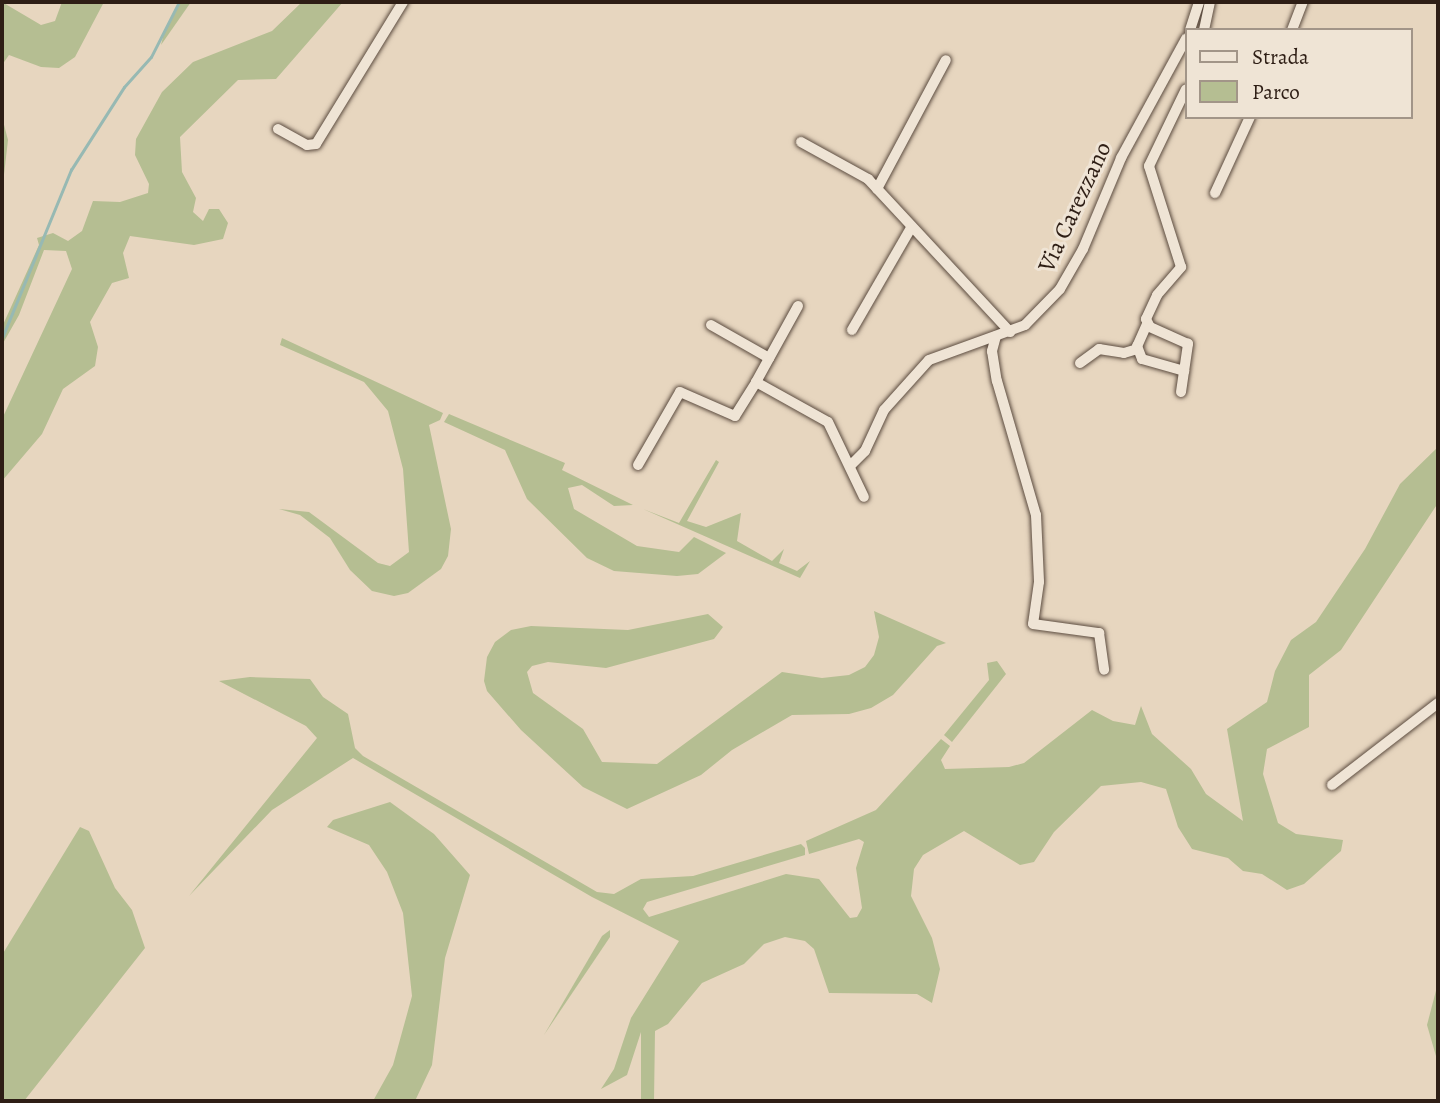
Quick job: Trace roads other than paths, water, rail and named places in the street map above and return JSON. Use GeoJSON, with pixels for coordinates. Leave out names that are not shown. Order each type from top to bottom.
{"type":"FeatureCollection","features":[{"type":"Feature","properties":{"kind":"street"},"geometry":{"type":"LineString","coordinates":[[278,129],[307,145],[316,144],[402,2]]}},
{"type":"Feature","properties":{"kind":"street"},"geometry":{"type":"LineString","coordinates":[[1191,28],[1199,2]]}},
{"type":"Feature","properties":{"kind":"street"},"geometry":{"type":"LineString","coordinates":[[1204,28],[1210,2]]}},
{"type":"Feature","properties":{"kind":"street"},"geometry":{"type":"LineString","coordinates":[[1293,28],[1303,2]]}},
{"type":"Feature","properties":{"kind":"street","name":"Via Carezzano"},"geometry":{"type":"LineString","coordinates":[[851,466],[865,452],[891,400],[929,360],[1010,332],[1035,317],[1069,276],[1121,158],[1184,43]]}},
{"type":"Feature","properties":{"kind":"street"},"geometry":{"type":"LineString","coordinates":[[877,189],[946,60]]}},
{"type":"Feature","properties":{"kind":"street"},"geometry":{"type":"LineString","coordinates":[[1184,93],[1150,161],[1150,180],[1181,266],[1157,295],[1137,349],[1142,359],[1184,371]]}},
{"type":"Feature","properties":{"kind":"street"},"geometry":{"type":"LineString","coordinates":[[1215,193],[1249,119]]}},
{"type":"Feature","properties":{"kind":"street"},"geometry":{"type":"LineString","coordinates":[[801,142],[858,171],[1010,332]]}},
{"type":"Feature","properties":{"kind":"street"},"geometry":{"type":"LineString","coordinates":[[852,330],[911,228]]}},
{"type":"Feature","properties":{"kind":"street"},"geometry":{"type":"LineString","coordinates":[[638,465],[680,392],[735,416],[798,306]]}},
{"type":"Feature","properties":{"kind":"street"},"geometry":{"type":"LineString","coordinates":[[1147,324],[1185,340],[1181,392]]}},
{"type":"Feature","properties":{"kind":"street"},"geometry":{"type":"LineString","coordinates":[[711,325],[769,358]]}},
{"type":"Feature","properties":{"kind":"street"},"geometry":{"type":"LineString","coordinates":[[996,337],[992,354],[996,381],[1035,506],[1040,549],[1033,624],[1099,633],[1104,670]]}},
{"type":"Feature","properties":{"kind":"street"},"geometry":{"type":"LineString","coordinates":[[1080,363],[1099,349],[1124,353],[1137,349]]}},
{"type":"Feature","properties":{"kind":"street"},"geometry":{"type":"LineString","coordinates":[[756,382],[826,421],[851,466],[864,497]]}},
{"type":"Feature","properties":{"kind":"street"},"geometry":{"type":"LineString","coordinates":[[1332,785],[1438,704]]}},
{"type":"Feature","properties":{"kind":"waterway"},"geometry":{"type":"LineString","coordinates":[[2,338],[71,170],[124,87],[151,57],[179,2]]}}]}
